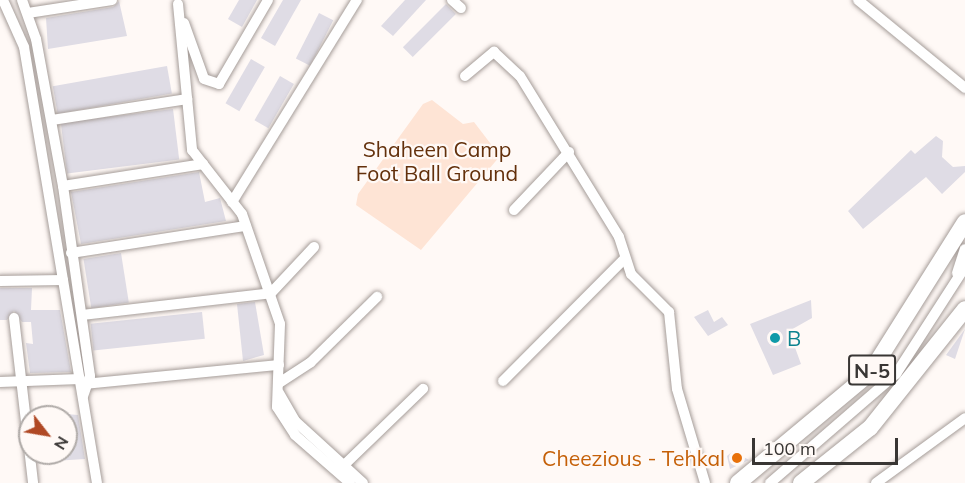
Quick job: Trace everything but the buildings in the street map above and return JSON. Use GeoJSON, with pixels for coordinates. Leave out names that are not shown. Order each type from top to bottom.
{"type":"FeatureCollection","features":[{"type":"Feature","properties":{"kind":"highway","name":"N-5"},"geometry":{"type":"LineString","coordinates":[[738,483],[870,373],[965,222]]}},
{"type":"Feature","properties":{"kind":"highway","name":"N-5"},"geometry":{"type":"LineString","coordinates":[[801,483],[870,428],[965,309]]}},
{"type":"Feature","properties":{"kind":"street"},"geometry":{"type":"LineString","coordinates":[[3,0],[24,47],[83,386],[97,483]]}},
{"type":"Feature","properties":{"kind":"street"},"geometry":{"type":"LineString","coordinates":[[22,0],[28,13],[52,120],[63,186],[71,253],[82,315],[83,386]]}},
{"type":"Feature","properties":{"kind":"street"},"geometry":{"type":"LineString","coordinates":[[28,13],[112,0]]}},
{"type":"Feature","properties":{"kind":"street"},"geometry":{"type":"LineString","coordinates":[[177,2],[204,79],[214,85],[224,79],[268,0]]}},
{"type":"Feature","properties":{"kind":"street"},"geometry":{"type":"LineString","coordinates":[[232,202],[357,0]]}},
{"type":"Feature","properties":{"kind":"street"},"geometry":{"type":"LineString","coordinates":[[452,0],[461,8]]}},
{"type":"Feature","properties":{"kind":"street"},"geometry":{"type":"LineString","coordinates":[[858,0],[965,88]]}},
{"type":"Feature","properties":{"kind":"street"},"geometry":{"type":"LineString","coordinates":[[177,2],[192,150],[232,202],[246,226],[280,324],[277,407],[288,427],[363,483]]}},
{"type":"Feature","properties":{"kind":"street"},"geometry":{"type":"LineString","coordinates":[[465,76],[497,54],[519,76],[620,237],[631,273],[664,305],[673,322],[677,389],[705,483]]}},
{"type":"Feature","properties":{"kind":"street"},"geometry":{"type":"LineString","coordinates":[[52,120],[187,99]]}},
{"type":"Feature","properties":{"kind":"street"},"geometry":{"type":"LineString","coordinates":[[514,210],[569,153]]}},
{"type":"Feature","properties":{"kind":"street"},"geometry":{"type":"LineString","coordinates":[[63,186],[203,164]]}},
{"type":"Feature","properties":{"kind":"street"},"geometry":{"type":"LineString","coordinates":[[71,253],[246,226]]}},
{"type":"Feature","properties":{"kind":"street"},"geometry":{"type":"LineString","coordinates":[[82,315],[271,293],[314,248]]}},
{"type":"Feature","properties":{"kind":"street"},"geometry":{"type":"LineString","coordinates":[[952,284],[965,249]]}},
{"type":"Feature","properties":{"kind":"street"},"geometry":{"type":"LineString","coordinates":[[503,381],[625,258]]}},
{"type":"Feature","properties":{"kind":"street"},"geometry":{"type":"LineString","coordinates":[[770,483],[896,374],[965,267]]}},
{"type":"Feature","properties":{"kind":"street"},"geometry":{"type":"LineString","coordinates":[[0,281],[63,280]]}},
{"type":"Feature","properties":{"kind":"street"},"geometry":{"type":"LineString","coordinates":[[278,387],[310,362],[377,297]]}},
{"type":"Feature","properties":{"kind":"street"},"geometry":{"type":"LineString","coordinates":[[14,318],[33,483]]}},
{"type":"Feature","properties":{"kind":"street"},"geometry":{"type":"LineString","coordinates":[[0,382],[83,386],[279,365]]}},
{"type":"Feature","properties":{"kind":"street"},"geometry":{"type":"LineString","coordinates":[[340,468],[423,389]]}},
{"type":"Feature","properties":{"kind":"street"},"geometry":{"type":"LineString","coordinates":[[876,483],[891,479],[965,418]]}},
{"type":"Feature","properties":{"kind":"street"},"geometry":{"type":"LineString","coordinates":[[340,468],[350,483]]}},
{"type":"Feature","properties":{"kind":"green space","name":"Shaheen Camp Foot Ball Ground"},"geometry":{"type":"Polygon","coordinates":[[[432,100],[463,124],[474,122],[500,156],[421,250],[356,205],[358,194],[423,104],[432,100]]]}},
{"type":"Feature","properties":{"kind":"place","name":"B"},"geometry":{"type":"Point","coordinates":[775,338]}},
{"type":"Feature","properties":{"kind":"place","name":"Cheezious - Tehkal"},"geometry":{"type":"Point","coordinates":[737,458]}}]}
